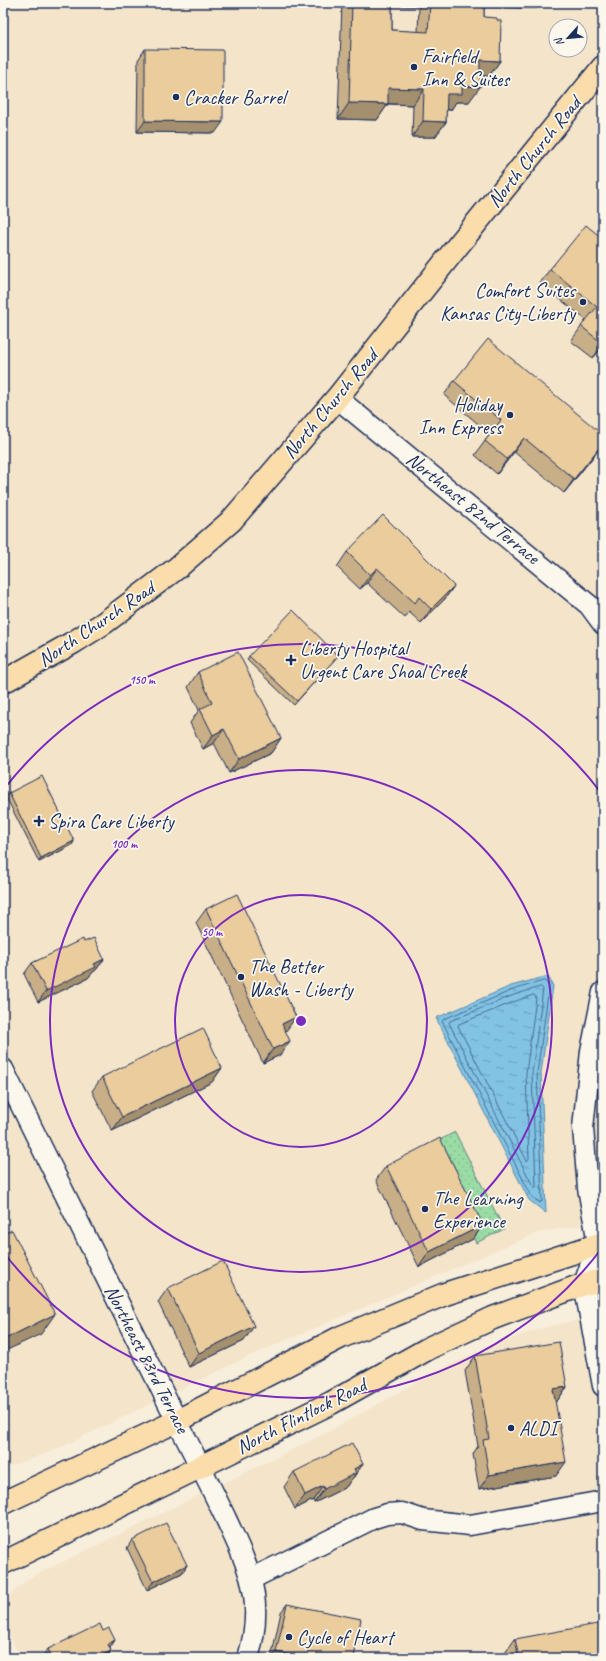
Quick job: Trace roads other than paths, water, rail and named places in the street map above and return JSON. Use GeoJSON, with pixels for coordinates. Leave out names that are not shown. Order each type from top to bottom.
{"type":"FeatureCollection","features":[{"type":"Feature","properties":{"kind":"main road","name":"North Church Road"},"geometry":{"type":"LineString","coordinates":[[3,682],[92,631],[177,568],[235,518],[337,398],[456,248],[603,67]]}},
{"type":"Feature","properties":{"kind":"main road"},"geometry":{"type":"LineString","coordinates":[[3,1503],[176,1421],[340,1338],[444,1294],[601,1245]]}},
{"type":"Feature","properties":{"kind":"main road","name":"North Flintlock Road"},"geometry":{"type":"LineString","coordinates":[[3,1563],[331,1403],[431,1347],[493,1318],[594,1282]]}},
{"type":"Feature","properties":{"kind":"street","name":"Northeast 82nd Terrace"},"geometry":{"type":"LineString","coordinates":[[337,398],[579,596],[589,605],[603,624]]}},
{"type":"Feature","properties":{"kind":"street"},"geometry":{"type":"LineString","coordinates":[[603,992],[591,1051],[583,1128],[588,1188],[601,1245],[594,1282],[603,1386]]}},
{"type":"Feature","properties":{"kind":"street","name":"Northeast 83rd Terrace"},"geometry":{"type":"LineString","coordinates":[[3,1069],[176,1421],[201,1466],[244,1559],[251,1579],[254,1596],[255,1619],[252,1645],[248,1658]]}},
{"type":"Feature","properties":{"kind":"street"},"geometry":{"type":"LineString","coordinates":[[251,1579],[374,1518],[387,1514],[402,1513],[423,1520],[470,1525],[603,1501]]}},
{"type":"Feature","properties":{"kind":"water"},"geometry":{"type":"Polygon","coordinates":[[[548,976],[553,986],[541,1073],[546,1213],[529,1200],[436,1018],[511,986],[548,976]]]}},
{"type":"Feature","properties":{"kind":"place","name":"Fairfield Inn & Suites"},"geometry":{"type":"Point","coordinates":[414,67]}},
{"type":"Feature","properties":{"kind":"place","name":"Cracker Barrel"},"geometry":{"type":"Point","coordinates":[176,97]}},
{"type":"Feature","properties":{"kind":"place","name":"Comfort Suites Kansas City-Liberty"},"geometry":{"type":"Point","coordinates":[583,302]}},
{"type":"Feature","properties":{"kind":"place","name":"Holiday Inn Express"},"geometry":{"type":"Point","coordinates":[510,415]}},
{"type":"Feature","properties":{"kind":"place","name":"Liberty Hospital Urgent Care Shoal Creek"},"geometry":{"type":"Point","coordinates":[291,660]}},
{"type":"Feature","properties":{"kind":"place","name":"Spira Care Liberty"},"geometry":{"type":"Point","coordinates":[39,821]}},
{"type":"Feature","properties":{"kind":"place","name":"The Better Wash - Liberty"},"geometry":{"type":"Point","coordinates":[241,977]}},
{"type":"Feature","properties":{"kind":"place","name":"The Learning Experience"},"geometry":{"type":"Point","coordinates":[425,1209]}},
{"type":"Feature","properties":{"kind":"place","name":"ALDI"},"geometry":{"type":"Point","coordinates":[511,1428]}},
{"type":"Feature","properties":{"kind":"place","name":"Cycle of Heart"},"geometry":{"type":"Point","coordinates":[289,1637]}}]}
